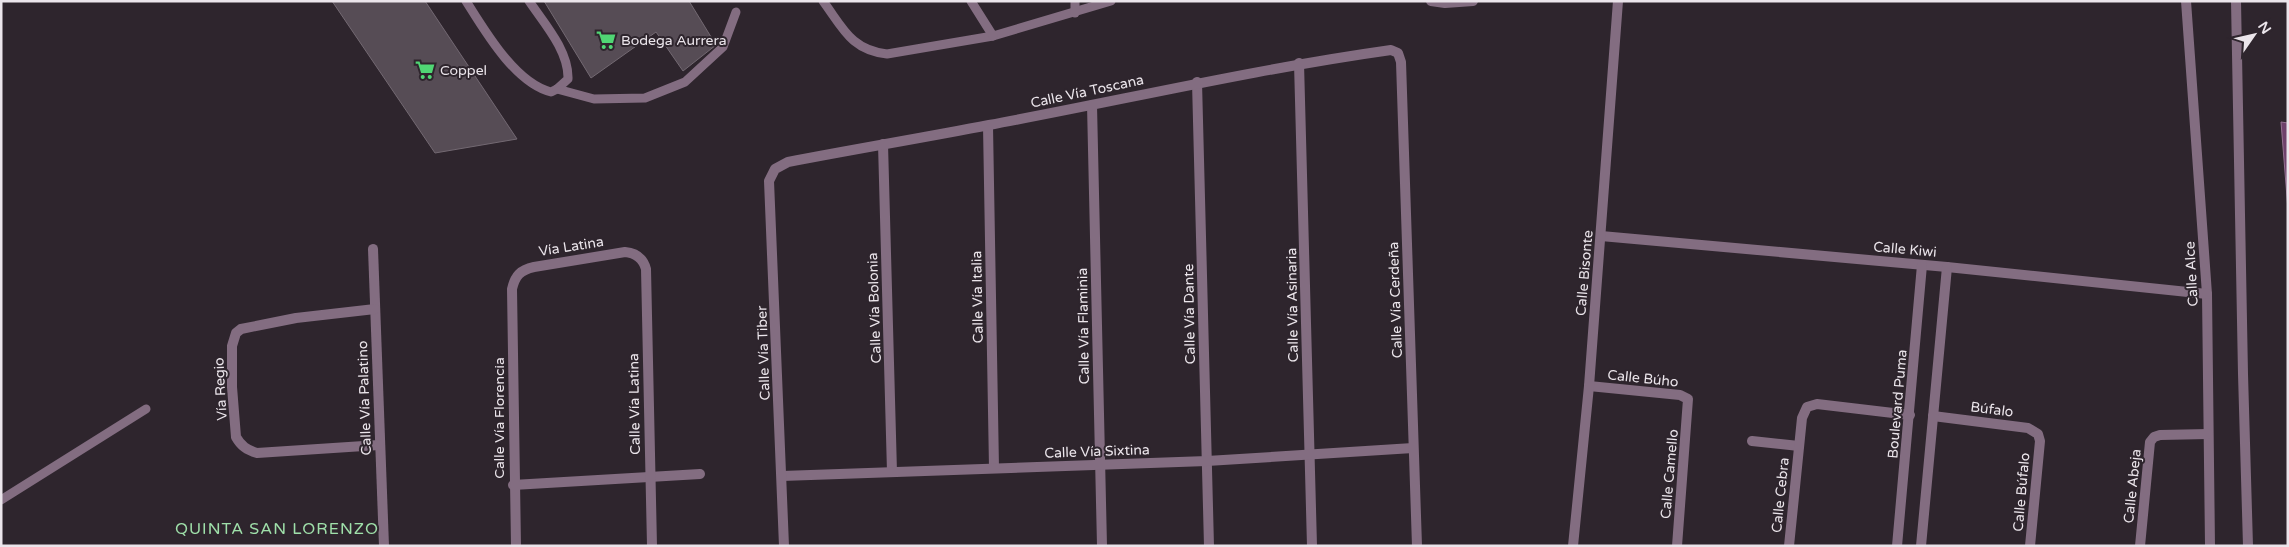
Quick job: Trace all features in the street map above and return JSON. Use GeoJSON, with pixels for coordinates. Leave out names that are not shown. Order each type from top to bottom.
{"type":"FeatureCollection","features":[{"type":"Feature","properties":{"kind":"street"},"geometry":{"type":"LineString","coordinates":[[1431,1],[1472,1]]}},
{"type":"Feature","properties":{"kind":"street","name":"Calle Bisonte"},"geometry":{"type":"LineString","coordinates":[[1573,546],[1588,386],[1618,1]]}},
{"type":"Feature","properties":{"kind":"street","name":"Calle Alce"},"geometry":{"type":"LineString","coordinates":[[2186,1],[2206,294],[2210,546]]}},
{"type":"Feature","properties":{"kind":"street"},"geometry":{"type":"LineString","coordinates":[[2236,1],[2248,546]]}},
{"type":"Feature","properties":{"kind":"street","name":"Calle Vía Toscana"},"geometry":{"type":"LineString","coordinates":[[781,164],[988,126],[1197,82],[1299,63],[1391,50],[1398,53]]}},
{"type":"Feature","properties":{"kind":"street","name":"Calle Vía Cerdeña"},"geometry":{"type":"LineString","coordinates":[[1398,53],[1401,62],[1416,546]]}},
{"type":"Feature","properties":{"kind":"street","name":"Calle Vía Asinaria"},"geometry":{"type":"LineString","coordinates":[[1299,63],[1312,546]]}},
{"type":"Feature","properties":{"kind":"street","name":"Calle Vía Dante"},"geometry":{"type":"LineString","coordinates":[[1197,82],[1209,546]]}},
{"type":"Feature","properties":{"kind":"street","name":"Calle Vía Flaminia"},"geometry":{"type":"LineString","coordinates":[[1092,105],[1102,546]]}},
{"type":"Feature","properties":{"kind":"street","name":"Calle Vía Italia"},"geometry":{"type":"LineString","coordinates":[[988,126],[994,468]]}},
{"type":"Feature","properties":{"kind":"street","name":"Calle Vía Bolonia"},"geometry":{"type":"LineString","coordinates":[[883,144],[892,472]]}},
{"type":"Feature","properties":{"kind":"street","name":"Calle Vía Tiber"},"geometry":{"type":"LineString","coordinates":[[781,164],[775,169],[769,180],[784,546]]}},
{"type":"Feature","properties":{"kind":"street","name":"Calle Kiwi"},"geometry":{"type":"LineString","coordinates":[[1600,236],[1948,267],[2206,294]]}},
{"type":"Feature","properties":{"kind":"street","name":"Calle Vía Palatino"},"geometry":{"type":"LineString","coordinates":[[373,249],[384,546]]}},
{"type":"Feature","properties":{"kind":"street","name":"Vía Latina"},"geometry":{"type":"LineString","coordinates":[[512,289],[518,274],[524,269],[534,267],[625,252],[632,253],[644,263]]}},
{"type":"Feature","properties":{"kind":"street","name":"Calle Vía Latina"},"geometry":{"type":"LineString","coordinates":[[644,263],[646,270],[649,478],[652,546]]}},
{"type":"Feature","properties":{"kind":"street","name":"Boulevard Puma"},"geometry":{"type":"LineString","coordinates":[[1897,546],[1922,265]]}},
{"type":"Feature","properties":{"kind":"street"},"geometry":{"type":"LineString","coordinates":[[1921,546],[1948,267]]}},
{"type":"Feature","properties":{"kind":"street","name":"Calle Vía Florencia"},"geometry":{"type":"LineString","coordinates":[[512,289],[513,485],[516,546]]}},
{"type":"Feature","properties":{"kind":"street","name":"Vía Regio"},"geometry":{"type":"LineString","coordinates":[[375,309],[296,318],[241,329],[233,339],[232,387],[236,437],[240,444],[248,450],[256,453],[379,445]]}},
{"type":"Feature","properties":{"kind":"street","name":"Calle Búho"},"geometry":{"type":"LineString","coordinates":[[1588,386],[1680,395],[1688,399],[1689,405]]}},
{"type":"Feature","properties":{"kind":"street","name":"Calle Cebra"},"geometry":{"type":"LineString","coordinates":[[1789,546],[1802,418],[1807,407],[1817,404],[1910,415]]}},
{"type":"Feature","properties":{"kind":"street","name":"Calle Camello"},"geometry":{"type":"LineString","coordinates":[[1676,546],[1689,405]]}},
{"type":"Feature","properties":{"kind":"street","name":"Búfalo"},"geometry":{"type":"LineString","coordinates":[[1933,416],[2028,428],[2038,434],[2040,441]]}},
{"type":"Feature","properties":{"kind":"street","name":"Calle Abeja"},"geometry":{"type":"LineString","coordinates":[[2140,546],[2148,447],[2154,437],[2160,435],[2208,434]]}},
{"type":"Feature","properties":{"kind":"street","name":"Calle Cebra"},"geometry":{"type":"LineString","coordinates":[[1752,441],[1799,446]]}},
{"type":"Feature","properties":{"kind":"street","name":"Calle Búfalo"},"geometry":{"type":"LineString","coordinates":[[2030,546],[2040,441]]}},
{"type":"Feature","properties":{"kind":"street","name":"Calle Vía Sixtina"},"geometry":{"type":"LineString","coordinates":[[782,476],[1207,461],[1414,448]]}},
{"type":"Feature","properties":{"kind":"street"},"geometry":{"type":"LineString","coordinates":[[513,485],[700,474]]}},
{"type":"Feature","properties":{"kind":"lane"},"geometry":{"type":"LineString","coordinates":[[466,1],[511,64],[525,78],[544,90],[551,92],[557,90],[568,79],[569,69],[555,40],[529,1]]}},
{"type":"Feature","properties":{"kind":"lane"},"geometry":{"type":"LineString","coordinates":[[823,1],[858,46],[874,52],[887,54],[993,36],[1111,1]]}},
{"type":"Feature","properties":{"kind":"lane"},"geometry":{"type":"LineString","coordinates":[[971,1],[993,36]]}},
{"type":"Feature","properties":{"kind":"lane"},"geometry":{"type":"LineString","coordinates":[[1074,1],[1075,12]]}},
{"type":"Feature","properties":{"kind":"lane"},"geometry":{"type":"LineString","coordinates":[[557,90],[594,99],[645,98],[685,82],[723,47],[736,12]]}},
{"type":"Feature","properties":{"kind":"lane"},"geometry":{"type":"LineString","coordinates":[[1,500],[146,409]]}},
{"type":"Feature","properties":{"kind":"shaded area"},"geometry":{"type":"Polygon","coordinates":[[[2281,122],[2288,123],[2288,210],[2281,122]]]}},
{"type":"Feature","properties":{"kind":"building","name":"Coppel"},"geometry":{"type":"Polygon","coordinates":[[[332,1],[425,1],[517,139],[435,153],[332,1]]]}},
{"type":"Feature","properties":{"kind":"building","name":"Bodega Aurrera"},"geometry":{"type":"Polygon","coordinates":[[[544,1],[689,1],[716,45],[683,71],[656,32],[591,78],[544,1]]]}},
{"type":"Feature","properties":{"kind":"place","name":"Bodega Aurrera"},"geometry":{"type":"Point","coordinates":[606,40]}},
{"type":"Feature","properties":{"kind":"place","name":"Coppel"},"geometry":{"type":"Point","coordinates":[425,70]}},
{"type":"Feature","properties":{"kind":"district","name":"QUINTA SAN LORENZO"},"geometry":{"type":"Point","coordinates":[277,528]}}]}
